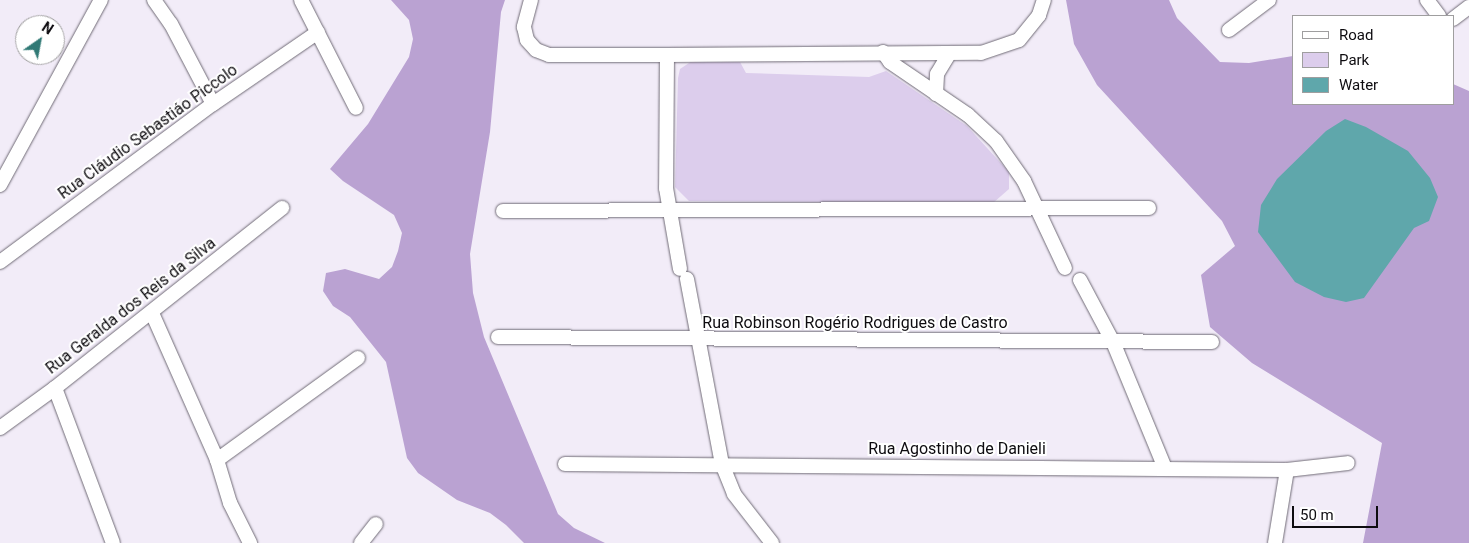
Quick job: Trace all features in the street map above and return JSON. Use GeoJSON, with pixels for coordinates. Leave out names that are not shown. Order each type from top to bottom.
{"type":"FeatureCollection","features":[{"type":"Feature","properties":{"kind":"street"},"geometry":{"type":"LineString","coordinates":[[0,185],[101,0]]}},
{"type":"Feature","properties":{"kind":"street"},"geometry":{"type":"LineString","coordinates":[[154,0],[171,24],[213,104]]}},
{"type":"Feature","properties":{"kind":"street"},"geometry":{"type":"LineString","coordinates":[[301,0],[356,108]]}},
{"type":"Feature","properties":{"kind":"street"},"geometry":{"type":"LineString","coordinates":[[531,0],[524,26],[527,40],[536,50],[549,55],[883,52],[982,54],[1018,40],[1039,15],[1044,0]]}},
{"type":"Feature","properties":{"kind":"street"},"geometry":{"type":"LineString","coordinates":[[1229,30],[1270,0]]}},
{"type":"Feature","properties":{"kind":"street"},"geometry":{"type":"LineString","coordinates":[[1427,0],[1438,15]]}},
{"type":"Feature","properties":{"kind":"street"},"geometry":{"type":"LineString","coordinates":[[1454,18],[1469,6]]}},
{"type":"Feature","properties":{"kind":"street","name":"Rua Cláudio Sebastiáo Piccolo"},"geometry":{"type":"LineString","coordinates":[[1,259],[213,104],[318,32]]}},
{"type":"Feature","properties":{"kind":"street"},"geometry":{"type":"LineString","coordinates":[[883,52],[890,62],[968,115],[996,141],[1016,168],[1065,268]]}},
{"type":"Feature","properties":{"kind":"street"},"geometry":{"type":"LineString","coordinates":[[936,94],[937,74],[950,54]]}},
{"type":"Feature","properties":{"kind":"street"},"geometry":{"type":"LineString","coordinates":[[667,55],[668,210],[699,340],[722,464],[734,494],[772,543]]}},
{"type":"Feature","properties":{"kind":"street","name":"Rua Geralda dos Reis da Silva"},"geometry":{"type":"LineString","coordinates":[[0,428],[55,388],[282,208]]}},
{"type":"Feature","properties":{"kind":"street"},"geometry":{"type":"LineString","coordinates":[[503,211],[1149,208]]}},
{"type":"Feature","properties":{"kind":"street"},"geometry":{"type":"LineString","coordinates":[[1080,280],[1113,342],[1165,468]]}},
{"type":"Feature","properties":{"kind":"street"},"geometry":{"type":"LineString","coordinates":[[152,312],[217,460],[230,502],[250,543]]}},
{"type":"Feature","properties":{"kind":"street","name":"Rua Robinson Rogério Rodrigues de Castro"},"geometry":{"type":"LineString","coordinates":[[498,337],[699,340],[1212,342]]}},
{"type":"Feature","properties":{"kind":"street"},"geometry":{"type":"LineString","coordinates":[[217,460],[358,358]]}},
{"type":"Feature","properties":{"kind":"street"},"geometry":{"type":"LineString","coordinates":[[55,388],[113,543]]}},
{"type":"Feature","properties":{"kind":"street","name":"Rua Agostinho de Danieli"},"geometry":{"type":"LineString","coordinates":[[565,464],[1287,470],[1348,463]]}},
{"type":"Feature","properties":{"kind":"street"},"geometry":{"type":"LineString","coordinates":[[1275,543],[1287,470]]}},
{"type":"Feature","properties":{"kind":"street"},"geometry":{"type":"LineString","coordinates":[[361,543],[376,524]]}},
{"type":"Feature","properties":{"kind":"green space"},"geometry":{"type":"Polygon","coordinates":[[[692,61],[740,62],[746,73],[869,77],[886,71],[967,126],[1009,172],[1009,189],[993,203],[689,201],[675,187],[678,78],[680,69],[692,61]]]}},
{"type":"Feature","properties":{"kind":"shaded area"},"geometry":{"type":"Polygon","coordinates":[[[391,0],[505,0],[501,12],[490,132],[470,254],[473,293],[484,337],[558,514],[574,528],[605,543],[524,543],[506,525],[490,513],[457,500],[418,473],[407,458],[386,362],[350,317],[333,306],[323,291],[326,273],[345,269],[379,279],[392,267],[398,251],[402,233],[394,215],[343,181],[330,169],[368,124],[409,57],[413,39],[409,20],[391,0]]]}},
{"type":"Feature","properties":{"kind":"shaded area"},"geometry":{"type":"Polygon","coordinates":[[[1066,0],[1169,0],[1177,18],[1220,62],[1249,63],[1292,56],[1292,105],[1454,105],[1454,84],[1469,91],[1469,543],[1363,543],[1382,443],[1252,363],[1210,327],[1201,275],[1235,246],[1222,221],[1097,85],[1074,44],[1066,0]]]}},
{"type":"Feature","properties":{"kind":"water"},"geometry":{"type":"Polygon","coordinates":[[[1345,119],[1366,127],[1408,151],[1430,178],[1438,197],[1429,221],[1414,228],[1364,298],[1346,302],[1324,297],[1295,282],[1258,232],[1261,205],[1277,179],[1326,131],[1345,119]]]}}]}
